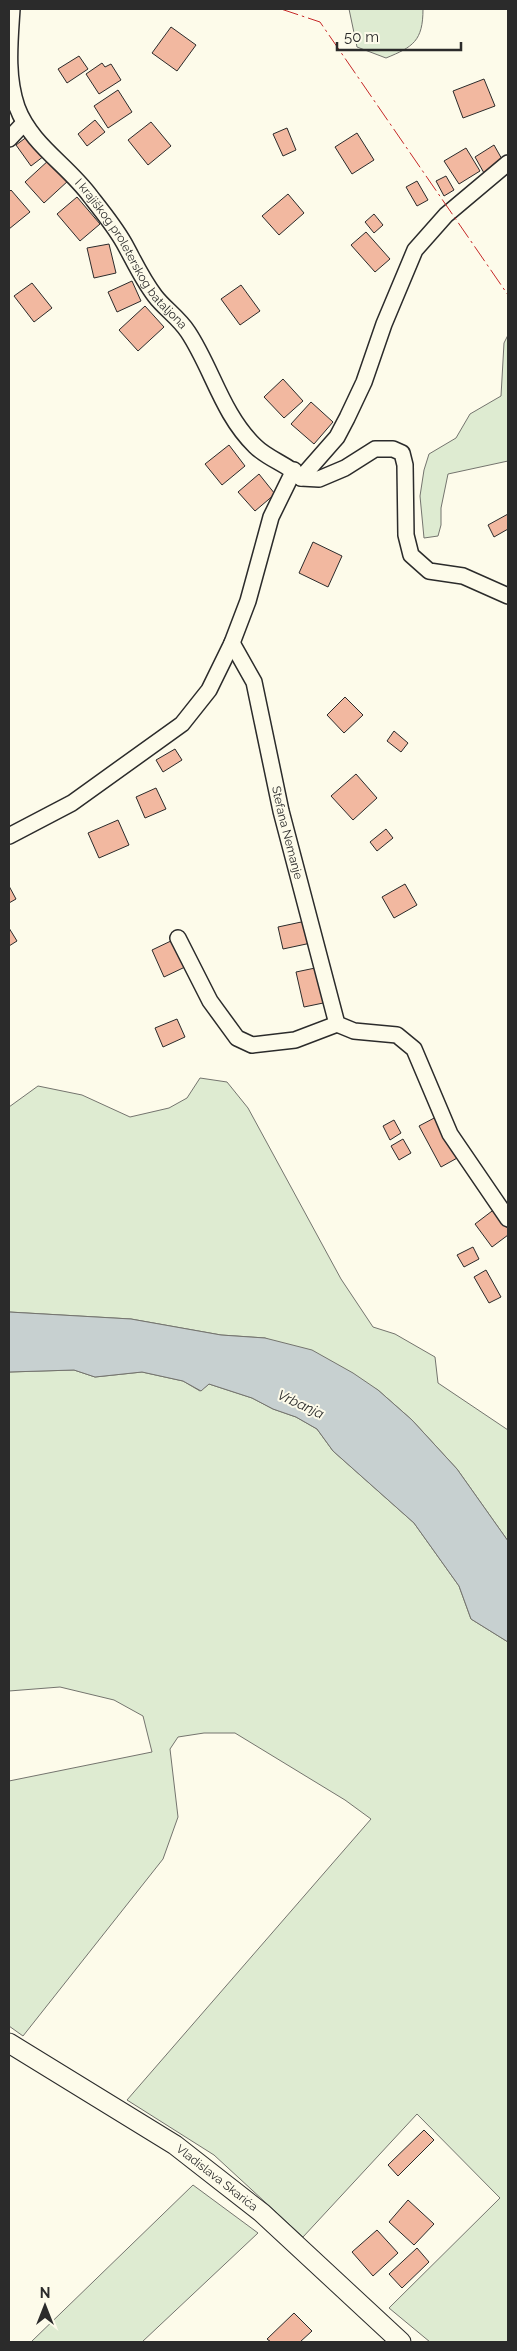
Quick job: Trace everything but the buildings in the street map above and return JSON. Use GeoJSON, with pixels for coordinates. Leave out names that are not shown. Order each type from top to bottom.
{"type":"FeatureCollection","features":[{"type":"Feature","properties":{"kind":"street","name":"I krajiškog proleterskog bataljona"},"geometry":{"type":"LineString","coordinates":[[12,9],[10,62],[12,88],[24,123],[40,144],[91,196],[124,243],[133,262],[155,296],[188,331],[222,400],[242,429],[262,451],[276,462],[298,474]]}},
{"type":"Feature","properties":{"kind":"street"},"geometry":{"type":"LineString","coordinates":[[9,139],[24,123]]}},
{"type":"Feature","properties":{"kind":"street"},"geometry":{"type":"LineString","coordinates":[[9,836],[72,803],[182,724],[209,690],[232,643],[248,601],[271,517],[298,474],[337,437],[364,382],[384,324],[415,250],[446,215],[508,163]]}},
{"type":"Feature","properties":{"kind":"street"},"geometry":{"type":"LineString","coordinates":[[298,474],[319,479],[346,468],[375,449],[393,449],[402,453],[405,465],[406,535],[411,555],[429,570],[464,576],[508,596]]}},
{"type":"Feature","properties":{"kind":"street","name":"Stefana Nemanje"},"geometry":{"type":"LineString","coordinates":[[232,643],[254,682],[282,811],[337,1024]]}},
{"type":"Feature","properties":{"kind":"street"},"geometry":{"type":"LineString","coordinates":[[178,938],[210,1001],[236,1038],[252,1045],[295,1040],[337,1024],[354,1031],[397,1035],[414,1049],[450,1134],[508,1219]]}},
{"type":"Feature","properties":{"kind":"street","name":"Vladislava Skarića"},"geometry":{"type":"LineString","coordinates":[[9,2044],[175,2145],[262,2213],[401,2342]]}},
{"type":"Feature","properties":{"kind":"green space"},"geometry":{"type":"Polygon","coordinates":[[[349,9],[423,9],[423,20],[415,41],[410,46],[386,58],[357,47],[349,9]]]}},
{"type":"Feature","properties":{"kind":"green space"},"geometry":{"type":"Polygon","coordinates":[[[508,335],[508,461],[448,474],[438,536],[424,538],[420,496],[424,470],[429,454],[456,438],[470,414],[501,396],[504,343],[508,335]]]}},
{"type":"Feature","properties":{"kind":"green space"},"geometry":{"type":"Polygon","coordinates":[[[200,1078],[227,1082],[248,1108],[341,1279],[373,1327],[395,1334],[435,1357],[438,1383],[508,1430],[508,1541],[457,1469],[412,1420],[378,1390],[265,1338],[221,1335],[131,1319],[9,1312],[9,1107],[38,1086],[82,1095],[130,1117],[169,1108],[187,1098],[200,1078]]]}},
{"type":"Feature","properties":{"kind":"green space"},"geometry":{"type":"Polygon","coordinates":[[[74,1370],[95,1377],[142,1372],[183,1381],[200,1391],[209,1384],[252,1398],[273,1409],[296,1417],[317,1429],[333,1451],[414,1523],[459,1586],[471,1619],[508,1642],[508,2342],[430,2342],[389,2308],[500,2198],[417,2114],[303,2237],[214,2155],[127,2100],[371,1819],[345,1800],[235,1733],[204,1733],[178,1737],[170,1749],[178,1817],[163,1859],[23,2036],[9,2026],[9,1781],[152,1752],[143,1716],[114,1700],[60,1687],[9,1691],[9,1372],[74,1370]]]}},
{"type":"Feature","properties":{"kind":"green space"},"geometry":{"type":"Polygon","coordinates":[[[193,2185],[258,2233],[142,2342],[31,2342],[193,2185]]]}},
{"type":"Feature","properties":{"kind":"water","name":"Vrbanja"},"geometry":{"type":"Polygon","coordinates":[[[9,1312],[131,1319],[221,1335],[265,1338],[312,1350],[353,1373],[378,1390],[412,1420],[457,1469],[508,1541],[508,1642],[471,1619],[459,1586],[414,1523],[333,1451],[317,1429],[296,1417],[273,1409],[252,1398],[209,1384],[201,1391],[183,1381],[142,1372],[95,1377],[74,1370],[9,1372],[9,1312]]]}},
{"type":"Feature","properties":{"kind":"power"},"geometry":{"type":"LineString","coordinates":[[281,9],[320,22],[508,295]]}}]}
